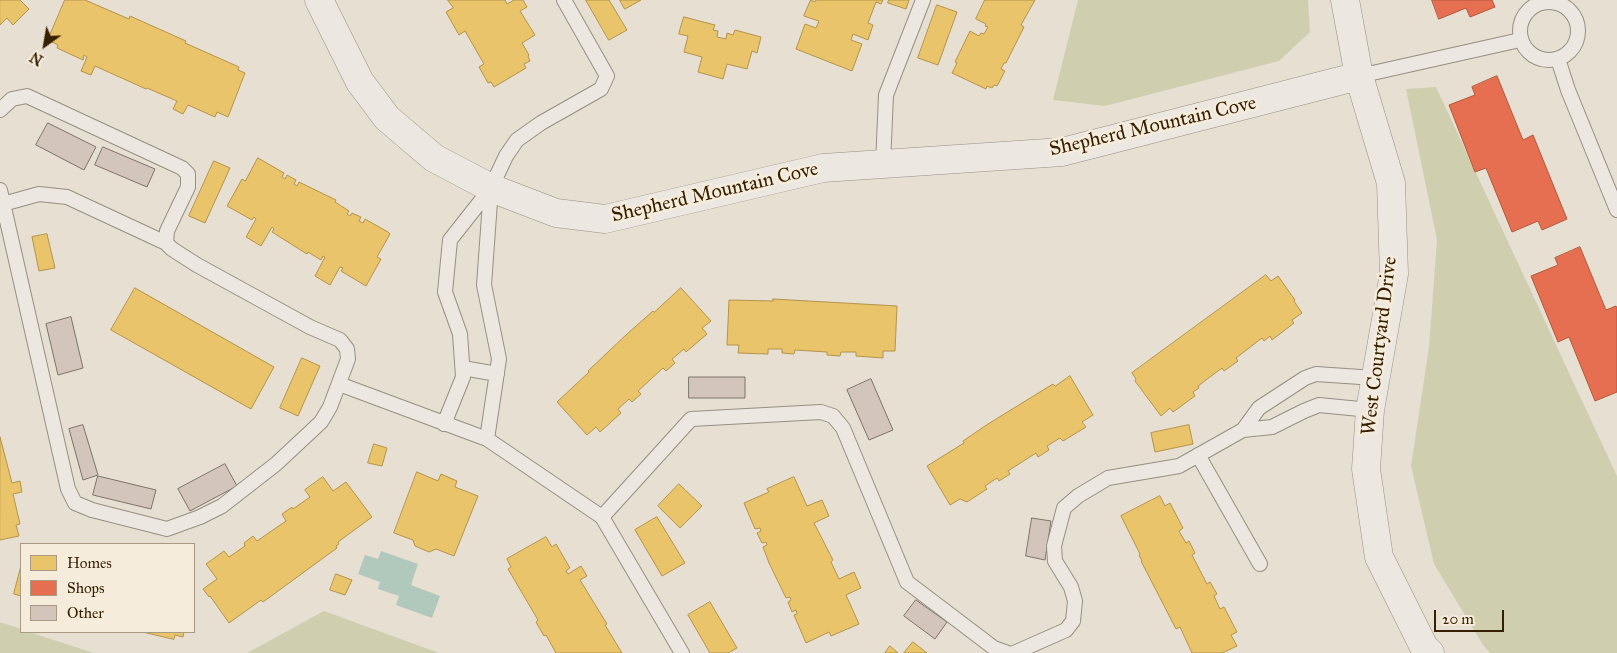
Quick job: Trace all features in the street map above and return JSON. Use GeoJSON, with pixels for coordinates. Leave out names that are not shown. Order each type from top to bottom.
{"type":"FeatureCollection","features":[{"type":"Feature","properties":{"kind":"street","name":"Shepherd Mountain Cove"},"geometry":{"type":"LineString","coordinates":[[319,0],[360,82],[388,118],[434,158],[491,188],[556,212],[605,219],[823,168],[1062,152],[1359,76]]}},
{"type":"Feature","properties":{"kind":"street","name":"West Courtyard Drive"},"geometry":{"type":"LineString","coordinates":[[1345,0],[1359,76],[1391,182],[1394,274],[1370,410],[1366,469],[1379,557],[1424,646],[1430,653]]}},
{"type":"Feature","properties":{"kind":"lane"},"geometry":{"type":"LineString","coordinates":[[444,424],[463,378],[460,334],[446,292],[450,240],[491,188],[516,140],[601,89],[607,76],[564,0]]}},
{"type":"Feature","properties":{"kind":"lane"},"geometry":{"type":"LineString","coordinates":[[883,164],[886,95],[923,0]]}},
{"type":"Feature","properties":{"kind":"lane"},"geometry":{"type":"LineString","coordinates":[[1540,2],[1548,2],[1564,7],[1570,12],[1578,26],[1576,43],[1565,55],[1558,59],[1547,61],[1535,58],[1526,50],[1520,40],[1519,28],[1523,18],[1530,9],[1540,2]]}},
{"type":"Feature","properties":{"kind":"lane"},"geometry":{"type":"LineString","coordinates":[[1359,76],[1520,40]]}},
{"type":"Feature","properties":{"kind":"lane"},"geometry":{"type":"LineString","coordinates":[[1558,59],[1568,90],[1616,208]]}},
{"type":"Feature","properties":{"kind":"lane"},"geometry":{"type":"LineString","coordinates":[[0,110],[12,100],[27,96],[182,168],[188,174],[188,187],[168,231],[166,243]]}},
{"type":"Feature","properties":{"kind":"lane"},"geometry":{"type":"LineString","coordinates":[[488,439],[499,359],[484,285],[491,188]]}},
{"type":"Feature","properties":{"kind":"lane"},"geometry":{"type":"LineString","coordinates":[[0,190],[3,204],[68,489],[75,503],[92,510],[167,529],[200,517],[222,506],[268,470],[321,422],[330,407],[348,359],[347,349],[340,340],[310,326],[198,264],[172,249],[166,243],[67,196],[39,194],[3,204]]}},
{"type":"Feature","properties":{"kind":"lane"},"geometry":{"type":"LineString","coordinates":[[463,368],[497,374]]}},
{"type":"Feature","properties":{"kind":"lane"},"geometry":{"type":"LineString","coordinates":[[1243,430],[1260,408],[1305,378],[1316,374],[1376,378]]}},
{"type":"Feature","properties":{"kind":"lane"},"geometry":{"type":"LineString","coordinates":[[339,384],[488,439],[602,517],[682,653]]}},
{"type":"Feature","properties":{"kind":"lane"},"geometry":{"type":"LineString","coordinates":[[1014,653],[1066,630],[1073,621],[1075,602],[1073,594],[1071,587],[1055,561],[1054,546],[1064,508],[1078,496],[1108,478],[1179,466],[1243,430],[1272,427],[1304,410],[1319,405],[1370,410]]}},
{"type":"Feature","properties":{"kind":"lane"},"geometry":{"type":"LineString","coordinates":[[602,517],[691,419],[821,412],[833,416],[843,428],[907,582],[994,648],[1008,653]]}},
{"type":"Feature","properties":{"kind":"lane"},"geometry":{"type":"LineString","coordinates":[[1198,455],[1260,564]]}},
{"type":"Feature","properties":{"kind":"shaded area"},"geometry":{"type":"Polygon","coordinates":[[[1078,0],[1308,0],[1310,32],[1279,61],[1105,106],[1053,100],[1078,0]]]}},
{"type":"Feature","properties":{"kind":"shaded area"},"geometry":{"type":"Polygon","coordinates":[[[1436,87],[1617,476],[1617,653],[1490,653],[1483,645],[1434,564],[1411,466],[1429,347],[1437,240],[1406,89],[1436,87]]]}},
{"type":"Feature","properties":{"kind":"shaded area"},"geometry":{"type":"Polygon","coordinates":[[[381,551],[418,564],[411,585],[440,596],[432,618],[396,605],[399,596],[378,589],[380,582],[358,574],[365,555],[378,559],[381,551]]]}},
{"type":"Feature","properties":{"kind":"shaded area"},"geometry":{"type":"Polygon","coordinates":[[[324,611],[439,653],[247,653],[324,611]]]}},
{"type":"Feature","properties":{"kind":"shaded area"},"geometry":{"type":"Polygon","coordinates":[[[0,622],[20,629],[20,633],[32,633],[94,653],[0,653],[0,622]]]}},
{"type":"Feature","properties":{"kind":"building: Homes"},"geometry":{"type":"Polygon","coordinates":[[[0,0],[20,0],[29,9],[13,25],[7,18],[0,25],[0,0]]]}},
{"type":"Feature","properties":{"kind":"building: Homes"},"geometry":{"type":"Polygon","coordinates":[[[65,0],[85,0],[129,19],[130,16],[239,67],[238,70],[245,73],[228,117],[217,112],[215,117],[188,105],[183,114],[173,109],[177,101],[95,66],[91,75],[81,71],[87,57],[84,55],[83,60],[57,48],[58,45],[48,40],[65,0]]]}},
{"type":"Feature","properties":{"kind":"building: Homes"},"geometry":{"type":"Polygon","coordinates":[[[448,0],[505,0],[507,4],[514,0],[523,0],[527,7],[520,11],[535,35],[522,43],[529,55],[530,61],[524,64],[526,68],[494,87],[491,82],[488,83],[479,67],[484,64],[465,31],[459,35],[446,12],[453,8],[448,0]]]}},
{"type":"Feature","properties":{"kind":"building: Homes"},"geometry":{"type":"Polygon","coordinates":[[[586,0],[609,0],[627,30],[609,40],[586,0]]]}},
{"type":"Feature","properties":{"kind":"building: Homes"},"geometry":{"type":"Polygon","coordinates":[[[620,0],[641,0],[625,9],[620,0]]]}},
{"type":"Feature","properties":{"kind":"building: Homes"},"geometry":{"type":"Polygon","coordinates":[[[811,0],[815,2],[816,0],[883,0],[881,4],[876,2],[868,23],[873,25],[868,40],[853,34],[851,40],[862,44],[852,71],[796,49],[805,24],[816,28],[819,21],[804,16],[811,0]]]}},
{"type":"Feature","properties":{"kind":"building: Homes"},"geometry":{"type":"Polygon","coordinates":[[[889,0],[909,0],[906,9],[888,3],[889,0]]]}},
{"type":"Feature","properties":{"kind":"building: Homes"},"geometry":{"type":"Polygon","coordinates":[[[985,0],[1035,0],[1021,25],[1024,27],[1006,63],[1004,63],[1001,69],[1005,71],[997,86],[994,85],[992,88],[987,86],[986,89],[952,73],[957,63],[955,62],[970,31],[979,36],[981,33],[984,34],[988,27],[976,19],[985,0]]]}},
{"type":"Feature","properties":{"kind":"building: Homes"},"geometry":{"type":"Polygon","coordinates":[[[937,5],[957,12],[938,65],[918,58],[937,5]]]}},
{"type":"Feature","properties":{"kind":"building: Homes"},"geometry":{"type":"Polygon","coordinates":[[[684,17],[715,25],[713,30],[718,31],[717,37],[726,39],[727,33],[733,35],[735,30],[761,37],[757,53],[752,51],[747,69],[727,64],[723,79],[698,72],[702,57],[684,52],[688,36],[679,34],[684,17]]]}},
{"type":"Feature","properties":{"kind":"building: Homes"},"geometry":{"type":"Polygon","coordinates":[[[258,158],[284,173],[282,177],[285,179],[287,175],[296,180],[294,184],[297,186],[299,182],[336,200],[335,202],[349,211],[347,214],[350,216],[352,213],[361,217],[359,221],[363,223],[365,219],[390,234],[377,257],[381,259],[366,286],[341,271],[343,268],[340,267],[330,285],[315,276],[325,257],[323,256],[321,260],[308,252],[307,254],[272,232],[274,229],[272,227],[261,246],[246,237],[256,219],[254,217],[252,220],[227,206],[242,179],[245,181],[258,158]]]}},
{"type":"Feature","properties":{"kind":"building: Homes"},"geometry":{"type":"Polygon","coordinates":[[[214,161],[230,168],[205,223],[189,216],[214,161]]]}},
{"type":"Feature","properties":{"kind":"building: Homes"},"geometry":{"type":"Polygon","coordinates":[[[47,234],[55,268],[39,271],[32,237],[47,234]]]}},
{"type":"Feature","properties":{"kind":"building: Homes"},"geometry":{"type":"Polygon","coordinates":[[[1266,275],[1271,281],[1278,276],[1302,313],[1292,320],[1294,323],[1272,340],[1270,336],[1264,341],[1262,338],[1236,358],[1238,361],[1224,371],[1222,368],[1198,386],[1199,388],[1193,392],[1195,396],[1173,412],[1170,408],[1161,416],[1135,381],[1136,379],[1132,373],[1266,275]]]}},
{"type":"Feature","properties":{"kind":"building: Homes"},"geometry":{"type":"Polygon","coordinates":[[[135,288],[274,367],[251,409],[111,330],[135,288]]]}},
{"type":"Feature","properties":{"kind":"building: Homes"},"geometry":{"type":"Polygon","coordinates":[[[681,288],[711,321],[702,328],[707,334],[686,352],[684,349],[672,359],[675,363],[666,371],[663,368],[638,391],[641,394],[632,402],[629,399],[618,409],[621,413],[600,432],[596,427],[587,435],[557,402],[627,334],[681,288]]]}},
{"type":"Feature","properties":{"kind":"building: Homes"},"geometry":{"type":"Polygon","coordinates":[[[773,299],[897,306],[895,351],[883,351],[883,358],[856,356],[856,352],[841,352],[840,356],[827,355],[827,352],[795,350],[794,354],[782,353],[782,349],[768,349],[768,354],[738,353],[739,345],[727,345],[729,300],[773,301],[773,299]]]}},
{"type":"Feature","properties":{"kind":"building: Homes"},"geometry":{"type":"Polygon","coordinates":[[[302,358],[320,366],[298,416],[280,408],[302,358]]]}},
{"type":"Feature","properties":{"kind":"building: Homes"},"geometry":{"type":"Polygon","coordinates":[[[1070,376],[1093,415],[1082,422],[1086,427],[1063,441],[1060,438],[1047,446],[1049,450],[1038,457],[1036,453],[1008,471],[1010,474],[999,481],[997,478],[985,486],[987,489],[967,502],[960,499],[950,505],[927,466],[964,443],[963,441],[988,424],[1053,384],[1055,386],[1070,376]]]}},
{"type":"Feature","properties":{"kind":"building: Homes"},"geometry":{"type":"Polygon","coordinates":[[[1189,425],[1193,444],[1155,452],[1151,433],[1189,425]]]}},
{"type":"Feature","properties":{"kind":"building: Homes"},"geometry":{"type":"Polygon","coordinates":[[[0,437],[12,483],[20,481],[22,492],[13,494],[20,524],[16,525],[19,536],[0,540],[0,437]]]}},
{"type":"Feature","properties":{"kind":"building: Homes"},"geometry":{"type":"Polygon","coordinates":[[[374,444],[387,448],[382,466],[368,463],[374,444]]]}},
{"type":"Feature","properties":{"kind":"building: Homes"},"geometry":{"type":"Polygon","coordinates":[[[417,472],[438,481],[441,474],[457,481],[455,487],[478,496],[454,556],[436,549],[429,552],[415,546],[413,540],[394,533],[417,472]]]}},
{"type":"Feature","properties":{"kind":"building: Homes"},"geometry":{"type":"Polygon","coordinates":[[[323,477],[333,491],[346,482],[372,517],[338,542],[337,548],[263,602],[261,600],[229,623],[203,589],[217,579],[206,564],[224,551],[229,557],[245,546],[244,543],[253,536],[257,541],[286,521],[282,514],[310,497],[305,490],[323,477]]]}},
{"type":"Feature","properties":{"kind":"building: Homes"},"geometry":{"type":"Polygon","coordinates":[[[794,477],[807,506],[822,500],[829,516],[814,523],[833,560],[831,562],[839,579],[854,572],[861,588],[846,595],[859,624],[831,636],[829,632],[806,643],[794,615],[797,614],[796,610],[792,612],[788,602],[791,600],[790,597],[786,598],[769,563],[763,547],[767,545],[766,542],[762,543],[757,533],[761,531],[760,528],[755,529],[744,503],[769,492],[767,489],[794,477]]]}},
{"type":"Feature","properties":{"kind":"building: Homes"},"geometry":{"type":"Polygon","coordinates":[[[679,484],[702,506],[680,528],[658,506],[679,484]]]}},
{"type":"Feature","properties":{"kind":"building: Homes"},"geometry":{"type":"Polygon","coordinates":[[[1160,496],[1165,506],[1170,503],[1183,528],[1179,531],[1186,543],[1189,541],[1195,553],[1192,555],[1207,584],[1210,582],[1217,594],[1214,596],[1220,609],[1224,607],[1237,632],[1231,635],[1237,646],[1222,653],[1192,653],[1180,627],[1176,629],[1141,561],[1140,554],[1121,516],[1160,496]]]}},
{"type":"Feature","properties":{"kind":"building: Homes"},"geometry":{"type":"Polygon","coordinates":[[[657,517],[685,563],[662,576],[635,530],[657,517]]]}},
{"type":"Feature","properties":{"kind":"building: Homes"},"geometry":{"type":"Polygon","coordinates":[[[546,537],[552,547],[556,544],[570,568],[566,571],[568,574],[581,566],[587,576],[580,580],[622,653],[556,653],[546,635],[544,636],[536,622],[538,620],[508,569],[511,567],[507,559],[546,537]]]}},
{"type":"Feature","properties":{"kind":"building: Homes"},"geometry":{"type":"Polygon","coordinates":[[[20,570],[20,596],[14,594],[20,570]]]}},
{"type":"Feature","properties":{"kind":"building: Homes"},"geometry":{"type":"Polygon","coordinates":[[[336,574],[352,580],[345,595],[330,590],[336,574]]]}},
{"type":"Feature","properties":{"kind":"building: Homes"},"geometry":{"type":"Polygon","coordinates":[[[710,602],[737,648],[728,653],[710,653],[688,615],[710,602]]]}},
{"type":"Feature","properties":{"kind":"building: Homes"},"geometry":{"type":"Polygon","coordinates":[[[147,633],[184,633],[183,637],[175,635],[174,639],[147,633]]]}},
{"type":"Feature","properties":{"kind":"building: Homes"},"geometry":{"type":"Polygon","coordinates":[[[913,642],[927,653],[904,653],[913,642]]]}},
{"type":"Feature","properties":{"kind":"building: Homes"},"geometry":{"type":"Polygon","coordinates":[[[890,646],[898,653],[885,653],[890,646]]]}},
{"type":"Feature","properties":{"kind":"building: Shops"},"geometry":{"type":"Polygon","coordinates":[[[1432,0],[1492,0],[1495,7],[1470,17],[1466,8],[1439,19],[1432,0]]]}},
{"type":"Feature","properties":{"kind":"building: Shops"},"geometry":{"type":"Polygon","coordinates":[[[1497,76],[1523,140],[1533,135],[1567,219],[1542,230],[1538,221],[1512,232],[1486,168],[1475,172],[1449,105],[1475,95],[1472,87],[1497,76]]]}},
{"type":"Feature","properties":{"kind":"building: Shops"},"geometry":{"type":"Polygon","coordinates":[[[1580,247],[1606,310],[1616,306],[1617,308],[1617,392],[1595,401],[1569,337],[1558,342],[1531,276],[1558,265],[1555,258],[1580,247]]]}},
{"type":"Feature","properties":{"kind":"building: Other"},"geometry":{"type":"Polygon","coordinates":[[[48,123],[96,147],[84,170],[36,145],[48,123]]]}},
{"type":"Feature","properties":{"kind":"building: Other"},"geometry":{"type":"Polygon","coordinates":[[[103,147],[155,169],[147,187],[95,165],[103,147]]]}},
{"type":"Feature","properties":{"kind":"building: Other"},"geometry":{"type":"Polygon","coordinates":[[[71,317],[83,368],[58,375],[46,324],[71,317]]]}},
{"type":"Feature","properties":{"kind":"building: Other"},"geometry":{"type":"Polygon","coordinates":[[[689,377],[745,377],[745,398],[689,398],[689,377]]]}},
{"type":"Feature","properties":{"kind":"building: Other"},"geometry":{"type":"Polygon","coordinates":[[[871,379],[893,430],[869,440],[847,390],[871,379]]]}},
{"type":"Feature","properties":{"kind":"building: Other"},"geometry":{"type":"Polygon","coordinates":[[[83,425],[98,475],[83,480],[69,429],[83,425]]]}},
{"type":"Feature","properties":{"kind":"building: Other"},"geometry":{"type":"Polygon","coordinates":[[[225,464],[237,486],[190,511],[178,489],[225,464]]]}},
{"type":"Feature","properties":{"kind":"building: Other"},"geometry":{"type":"Polygon","coordinates":[[[98,476],[156,490],[151,509],[93,495],[98,476]]]}},
{"type":"Feature","properties":{"kind":"building: Other"},"geometry":{"type":"Polygon","coordinates":[[[1032,518],[1051,521],[1045,560],[1026,556],[1032,518]]]}},
{"type":"Feature","properties":{"kind":"building: Other"},"geometry":{"type":"Polygon","coordinates":[[[916,600],[947,622],[935,639],[904,616],[916,600]]]}}]}
